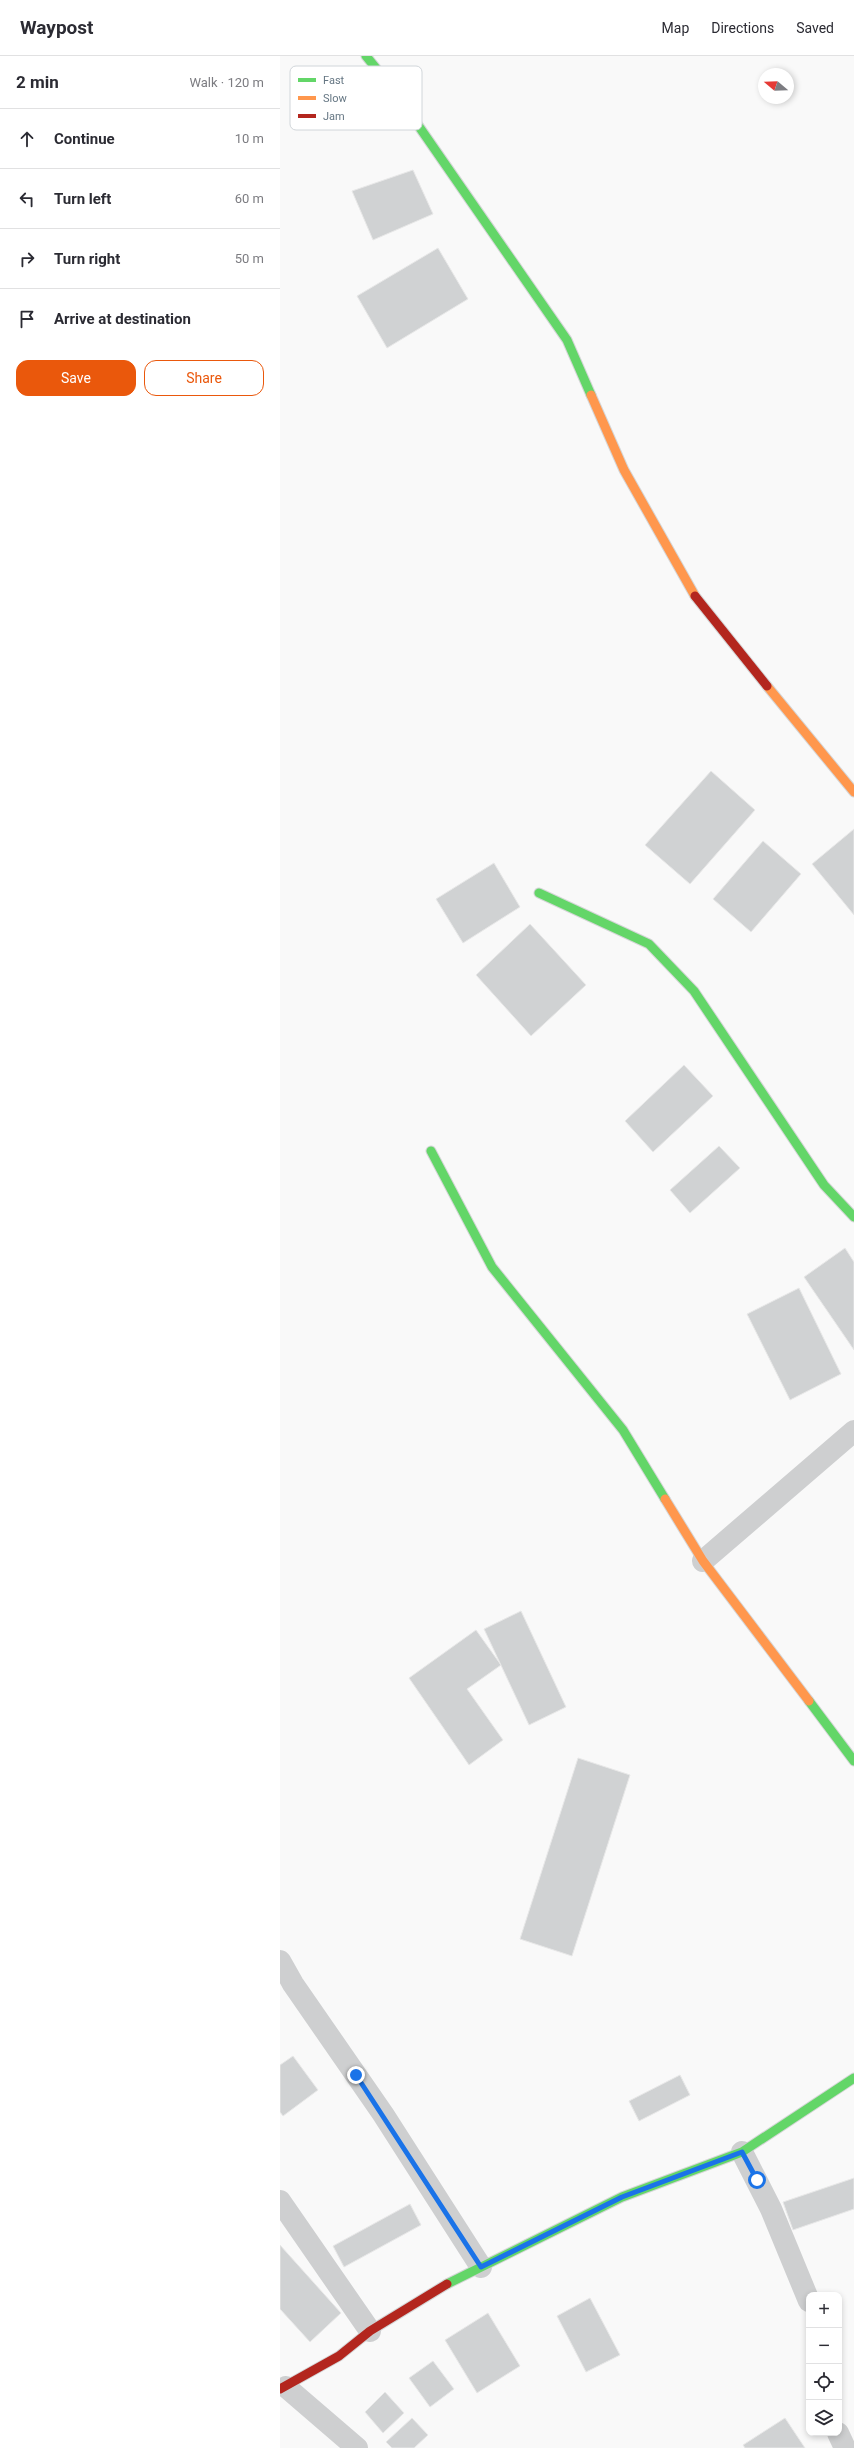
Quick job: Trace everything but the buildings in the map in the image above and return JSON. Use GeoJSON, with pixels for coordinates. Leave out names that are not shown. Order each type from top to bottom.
{"type":"FeatureCollection","features":[{"type":"Feature","properties":{"kind":"street"},"geometry":{"type":"LineString","coordinates":[[366,56],[374,66]]}},
{"type":"Feature","properties":{"kind":"street"},"geometry":{"type":"LineString","coordinates":[[421,130],[567,340],[624,470],[696,599],[854,792]]}},
{"type":"Feature","properties":{"kind":"street"},"geometry":{"type":"LineString","coordinates":[[539,893],[649,944],[694,991],[824,1185],[854,1217]]}},
{"type":"Feature","properties":{"kind":"street"},"geometry":{"type":"LineString","coordinates":[[431,1151],[492,1267],[623,1430],[703,1561],[854,1760]]}},
{"type":"Feature","properties":{"kind":"street"},"geometry":{"type":"LineString","coordinates":[[703,1561],[854,1431]]}},
{"type":"Feature","properties":{"kind":"street"},"geometry":{"type":"LineString","coordinates":[[280,1961],[293,1984],[383,2114],[481,2267]]}},
{"type":"Feature","properties":{"kind":"street"},"geometry":{"type":"LineString","coordinates":[[357,2448],[283,2388],[339,2356],[370,2331],[451,2282],[622,2197],[742,2152],[854,2078]]}},
{"type":"Feature","properties":{"kind":"street"},"geometry":{"type":"LineString","coordinates":[[742,2152],[771,2209],[806,2294]]}},
{"type":"Feature","properties":{"kind":"street"},"geometry":{"type":"LineString","coordinates":[[280,2201],[370,2331]]}},
{"type":"Feature","properties":{"kind":"street"},"geometry":{"type":"LineString","coordinates":[[839,2436],[845,2448]]}},
{"type":"Feature","properties":{"kind":"traffic: fast"},"geometry":{"type":"LineString","coordinates":[[366,56],[374,66]]}},
{"type":"Feature","properties":{"kind":"traffic: fast"},"geometry":{"type":"LineString","coordinates":[[421,130],[567,340],[591,395]]}},
{"type":"Feature","properties":{"kind":"traffic: fast"},"geometry":{"type":"LineString","coordinates":[[539,893],[649,944],[694,991],[824,1185],[854,1217]]}},
{"type":"Feature","properties":{"kind":"traffic: fast"},"geometry":{"type":"LineString","coordinates":[[431,1151],[492,1267],[623,1430],[665,1499]]}},
{"type":"Feature","properties":{"kind":"traffic: fast"},"geometry":{"type":"LineString","coordinates":[[809,1701],[854,1761]]}},
{"type":"Feature","properties":{"kind":"traffic: fast"},"geometry":{"type":"LineString","coordinates":[[447,2284],[622,2197],[742,2152],[854,2078]]}},
{"type":"Feature","properties":{"kind":"traffic: slow"},"geometry":{"type":"LineString","coordinates":[[591,395],[624,470],[695,596]]}},
{"type":"Feature","properties":{"kind":"traffic: slow"},"geometry":{"type":"LineString","coordinates":[[767,686],[854,792]]}},
{"type":"Feature","properties":{"kind":"traffic: slow"},"geometry":{"type":"LineString","coordinates":[[665,1499],[703,1561],[809,1701]]}},
{"type":"Feature","properties":{"kind":"traffic: jam"},"geometry":{"type":"LineString","coordinates":[[695,596],[767,686]]}},
{"type":"Feature","properties":{"kind":"traffic: jam"},"geometry":{"type":"LineString","coordinates":[[280,2389],[339,2356],[370,2331],[447,2284]]}},
{"type":"Feature","properties":{"kind":"route"},"geometry":{"type":"LineString","coordinates":[[356,2075],[383,2114],[481,2267],[622,2197],[742,2152],[757,2180]]}}]}
